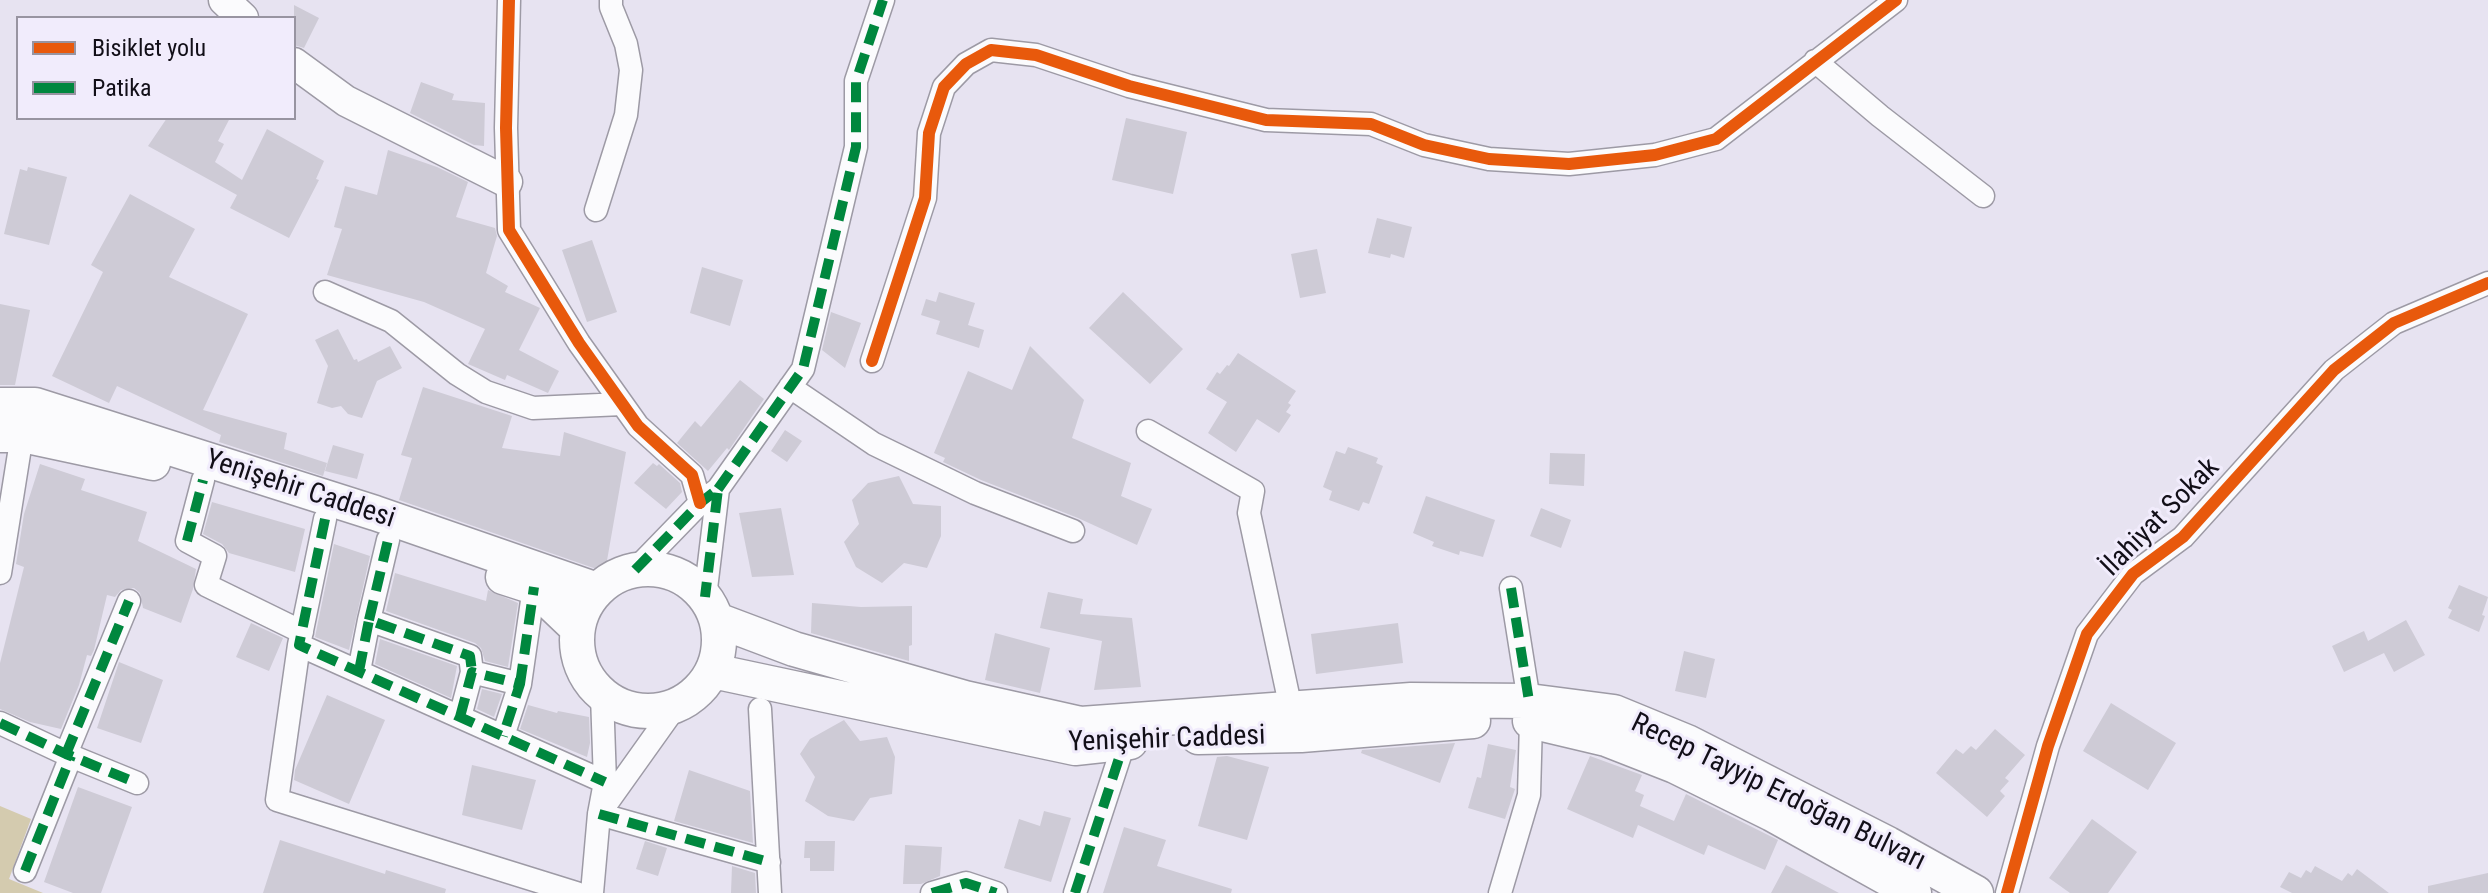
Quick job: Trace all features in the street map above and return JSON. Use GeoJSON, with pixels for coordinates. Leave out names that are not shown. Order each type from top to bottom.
{"type":"FeatureCollection","features":[{"type":"Feature","properties":{"kind":"main road","name":"Yenişehir Caddesi"},"geometry":{"type":"LineString","coordinates":[[0,405],[19,425],[144,460],[534,587],[577,628]]}},
{"type":"Feature","properties":{"kind":"main road","name":"Yenişehir Caddesi"},"geometry":{"type":"LineString","coordinates":[[19,425],[360,508],[597,590]]}},
{"type":"Feature","properties":{"kind":"main road"},"geometry":{"type":"LineString","coordinates":[[661,569],[686,579],[711,608],[720,646],[713,671],[698,692],[676,706],[651,712],[625,708],[602,695],[586,675],[577,650],[577,628],[584,607],[597,590],[614,577],[635,570],[661,569]]}},
{"type":"Feature","properties":{"kind":"main road","name":"Yenişehir Caddesi"},"geometry":{"type":"LineString","coordinates":[[711,608],[794,649],[965,698],[1081,724],[1411,700],[1530,711]]}},
{"type":"Feature","properties":{"kind":"main road","name":"Yenişehir Caddesi"},"geometry":{"type":"LineString","coordinates":[[713,671],[1075,748],[1173,737],[1301,735],[1530,711]]}},
{"type":"Feature","properties":{"kind":"main road","name":"Recep Tayyip Erdoğan Bulvarı"},"geometry":{"type":"LineString","coordinates":[[1530,711],[1675,766],[1772,814],[1914,893]]}},
{"type":"Feature","properties":{"kind":"main road","name":"Recep Tayyip Erdoğan Bulvarı"},"geometry":{"type":"LineString","coordinates":[[1530,711],[1614,712],[1687,742],[1888,844],[1976,893]]}},
{"type":"Feature","properties":{"kind":"street"},"geometry":{"type":"LineString","coordinates":[[224,0],[241,16]]}},
{"type":"Feature","properties":{"kind":"street"},"geometry":{"type":"LineString","coordinates":[[509,0],[506,128],[509,230],[579,343],[638,426],[692,475],[709,496],[711,608]]}},
{"type":"Feature","properties":{"kind":"street"},"geometry":{"type":"LineString","coordinates":[[596,210],[626,115],[631,70],[611,0]]}},
{"type":"Feature","properties":{"kind":"street"},"geometry":{"type":"LineString","coordinates":[[635,570],[709,496],[803,369],[856,147],[856,81],[883,0]]}},
{"type":"Feature","properties":{"kind":"street"},"geometry":{"type":"LineString","coordinates":[[872,361],[925,198],[929,133],[944,87],[966,64],[991,50],[1036,55],[1129,86],[1266,120],[1371,124],[1424,145],[1489,159],[1569,164],[1655,155],[1716,139],[1896,0]]}},
{"type":"Feature","properties":{"kind":"street"},"geometry":{"type":"LineString","coordinates":[[1815,61],[1983,196]]}},
{"type":"Feature","properties":{"kind":"street"},"geometry":{"type":"LineString","coordinates":[[296,64],[346,101],[507,182]]}},
{"type":"Feature","properties":{"kind":"street","name":"İlahiyat Sokak"},"geometry":{"type":"LineString","coordinates":[[2007,893],[2048,746],[2087,634],[2133,574],[2183,537],[2334,370],[2394,323],[2488,283]]}},
{"type":"Feature","properties":{"kind":"street"},"geometry":{"type":"LineString","coordinates":[[325,292],[391,321],[457,374],[486,392],[533,408],[622,404]]}},
{"type":"Feature","properties":{"kind":"street"},"geometry":{"type":"LineString","coordinates":[[790,387],[874,444],[975,493],[1073,531]]}},
{"type":"Feature","properties":{"kind":"street"},"geometry":{"type":"LineString","coordinates":[[0,573],[19,425]]}},
{"type":"Feature","properties":{"kind":"street"},"geometry":{"type":"LineString","coordinates":[[1148,431],[1253,491],[1249,513],[1291,709]]}},
{"type":"Feature","properties":{"kind":"street"},"geometry":{"type":"LineString","coordinates":[[203,480],[187,541],[215,556],[206,585],[359,671],[605,782]]}},
{"type":"Feature","properties":{"kind":"street"},"geometry":{"type":"LineString","coordinates":[[325,519],[301,638],[277,800],[576,893]]}},
{"type":"Feature","properties":{"kind":"street"},"geometry":{"type":"LineString","coordinates":[[359,671],[388,540]]}},
{"type":"Feature","properties":{"kind":"street"},"geometry":{"type":"LineString","coordinates":[[503,736],[520,684],[534,587]]}},
{"type":"Feature","properties":{"kind":"street"},"geometry":{"type":"LineString","coordinates":[[1500,893],[1529,795],[1530,711],[1511,588]]}},
{"type":"Feature","properties":{"kind":"street"},"geometry":{"type":"LineString","coordinates":[[25,871],[129,601]]}},
{"type":"Feature","properties":{"kind":"street"},"geometry":{"type":"LineString","coordinates":[[369,620],[470,656],[472,672],[460,717]]}},
{"type":"Feature","properties":{"kind":"street"},"geometry":{"type":"LineString","coordinates":[[472,672],[520,684]]}},
{"type":"Feature","properties":{"kind":"street"},"geometry":{"type":"LineString","coordinates":[[592,893],[605,782],[602,695]]}},
{"type":"Feature","properties":{"kind":"street"},"geometry":{"type":"LineString","coordinates":[[599,814],[676,706]]}},
{"type":"Feature","properties":{"kind":"street"},"geometry":{"type":"LineString","coordinates":[[760,709],[770,893]]}},
{"type":"Feature","properties":{"kind":"street"},"geometry":{"type":"LineString","coordinates":[[0,723],[137,783]]}},
{"type":"Feature","properties":{"kind":"street"},"geometry":{"type":"LineString","coordinates":[[1075,893],[1124,743]]}},
{"type":"Feature","properties":{"kind":"street"},"geometry":{"type":"LineString","coordinates":[[599,814],[769,862]]}},
{"type":"Feature","properties":{"kind":"street"},"geometry":{"type":"LineString","coordinates":[[932,893],[966,883],[996,893]]}},
{"type":"Feature","properties":{"kind":"shaded area"},"geometry":{"type":"Polygon","coordinates":[[[0,806],[31,819],[9,879],[43,893],[0,893],[0,806]]]}},
{"type":"Feature","properties":{"kind":"building"},"geometry":{"type":"Polygon","coordinates":[[[294,5],[319,18],[304,48],[296,46],[294,5]]]}},
{"type":"Feature","properties":{"kind":"building"},"geometry":{"type":"Polygon","coordinates":[[[421,82],[454,94],[452,100],[485,103],[484,146],[474,145],[410,113],[421,82]]]}},
{"type":"Feature","properties":{"kind":"building"},"geometry":{"type":"Polygon","coordinates":[[[1126,118],[1187,132],[1173,194],[1112,180],[1126,118]]]}},
{"type":"Feature","properties":{"kind":"building"},"geometry":{"type":"Polygon","coordinates":[[[166,120],[229,120],[218,141],[224,144],[215,162],[242,180],[267,129],[324,161],[316,179],[319,180],[289,238],[230,208],[237,195],[148,146],[166,120]]]}},
{"type":"Feature","properties":{"kind":"building"},"geometry":{"type":"Polygon","coordinates":[[[388,150],[437,167],[468,182],[456,217],[495,228],[497,236],[486,273],[508,286],[505,292],[540,308],[519,350],[559,371],[548,393],[507,375],[505,380],[468,364],[485,329],[424,302],[327,275],[342,229],[334,227],[345,186],[377,195],[388,150]]]}},
{"type":"Feature","properties":{"kind":"building"},"geometry":{"type":"Polygon","coordinates":[[[28,167],[67,177],[49,245],[4,234],[20,169],[27,171],[28,167]]]}},
{"type":"Feature","properties":{"kind":"building"},"geometry":{"type":"Polygon","coordinates":[[[130,194],[195,229],[169,277],[248,314],[203,410],[287,433],[284,449],[327,463],[323,476],[219,442],[221,435],[117,386],[109,403],[52,376],[103,272],[91,265],[130,194]]]}},
{"type":"Feature","properties":{"kind":"building"},"geometry":{"type":"Polygon","coordinates":[[[1377,218],[1412,227],[1404,258],[1368,253],[1377,218]]]}},
{"type":"Feature","properties":{"kind":"building"},"geometry":{"type":"Polygon","coordinates":[[[592,240],[617,312],[587,322],[562,250],[592,240]]]}},
{"type":"Feature","properties":{"kind":"building"},"geometry":{"type":"Polygon","coordinates":[[[1317,249],[1326,293],[1300,298],[1291,254],[1317,249]]]}},
{"type":"Feature","properties":{"kind":"building"},"geometry":{"type":"Polygon","coordinates":[[[702,267],[743,280],[730,326],[690,313],[702,267]]]}},
{"type":"Feature","properties":{"kind":"building"},"geometry":{"type":"Polygon","coordinates":[[[939,292],[975,303],[968,325],[984,330],[979,348],[936,334],[940,321],[921,315],[926,299],[936,302],[939,292]]]}},
{"type":"Feature","properties":{"kind":"building"},"geometry":{"type":"Polygon","coordinates":[[[1123,292],[1183,349],[1150,384],[1089,328],[1123,292]]]}},
{"type":"Feature","properties":{"kind":"building"},"geometry":{"type":"Polygon","coordinates":[[[0,304],[30,310],[15,385],[0,385],[0,304]]]}},
{"type":"Feature","properties":{"kind":"building"},"geometry":{"type":"Polygon","coordinates":[[[831,312],[861,323],[845,368],[822,350],[831,312]]]}},
{"type":"Feature","properties":{"kind":"building"},"geometry":{"type":"Polygon","coordinates":[[[338,329],[354,360],[358,362],[390,346],[402,368],[377,381],[362,418],[348,414],[341,406],[332,408],[317,403],[328,366],[315,340],[338,329]]]}},
{"type":"Feature","properties":{"kind":"building"},"geometry":{"type":"Polygon","coordinates":[[[1030,346],[1084,400],[1072,438],[1131,463],[1121,496],[1152,509],[1137,545],[981,480],[943,462],[945,458],[934,453],[968,371],[1012,390],[1030,346]]]}},
{"type":"Feature","properties":{"kind":"building"},"geometry":{"type":"Polygon","coordinates":[[[1238,353],[1296,391],[1286,412],[1291,415],[1279,433],[1257,419],[1236,452],[1208,433],[1227,402],[1206,389],[1217,372],[1220,374],[1229,366],[1238,353]]]}},
{"type":"Feature","properties":{"kind":"building"},"geometry":{"type":"Polygon","coordinates":[[[740,380],[764,399],[729,450],[727,448],[708,471],[677,443],[695,421],[701,427],[740,380]]]}},
{"type":"Feature","properties":{"kind":"building"},"geometry":{"type":"Polygon","coordinates":[[[423,387],[512,416],[502,448],[560,456],[564,432],[626,452],[605,572],[399,500],[412,458],[401,455],[423,387]]]}},
{"type":"Feature","properties":{"kind":"building"},"geometry":{"type":"Polygon","coordinates":[[[785,430],[802,441],[787,462],[771,451],[785,430]]]}},
{"type":"Feature","properties":{"kind":"building"},"geometry":{"type":"Polygon","coordinates":[[[333,445],[364,454],[357,479],[325,471],[333,445]]]}},
{"type":"Feature","properties":{"kind":"building"},"geometry":{"type":"Polygon","coordinates":[[[1348,447],[1378,458],[1376,463],[1383,466],[1369,504],[1363,502],[1359,511],[1329,500],[1332,491],[1323,487],[1336,451],[1345,454],[1348,447]]]}},
{"type":"Feature","properties":{"kind":"building"},"geometry":{"type":"Polygon","coordinates":[[[1550,453],[1585,454],[1584,486],[1549,484],[1550,453]]]}},
{"type":"Feature","properties":{"kind":"building"},"geometry":{"type":"Polygon","coordinates":[[[653,463],[659,464],[680,483],[682,492],[666,509],[634,483],[653,463]]]}},
{"type":"Feature","properties":{"kind":"building"},"geometry":{"type":"Polygon","coordinates":[[[40,464],[85,479],[81,490],[147,512],[138,541],[196,569],[193,589],[181,623],[143,608],[140,593],[134,588],[121,590],[115,597],[107,595],[94,650],[91,656],[87,655],[61,729],[30,722],[0,709],[0,663],[24,567],[16,564],[24,514],[40,464]]]}},
{"type":"Feature","properties":{"kind":"building"},"geometry":{"type":"Polygon","coordinates":[[[899,476],[913,504],[941,506],[941,536],[927,568],[904,563],[882,583],[856,567],[844,542],[859,524],[852,500],[868,483],[899,476]]]}},
{"type":"Feature","properties":{"kind":"building"},"geometry":{"type":"Polygon","coordinates":[[[1426,496],[1495,520],[1483,557],[1460,551],[1459,555],[1432,546],[1434,542],[1413,533],[1426,496]]]}},
{"type":"Feature","properties":{"kind":"building"},"geometry":{"type":"Polygon","coordinates":[[[212,502],[305,529],[295,572],[229,553],[222,544],[203,534],[212,502]]]}},
{"type":"Feature","properties":{"kind":"building"},"geometry":{"type":"Polygon","coordinates":[[[781,508],[794,575],[752,577],[739,513],[781,508]]]}},
{"type":"Feature","properties":{"kind":"building"},"geometry":{"type":"Polygon","coordinates":[[[1541,508],[1571,520],[1561,548],[1530,536],[1541,508]]]}},
{"type":"Feature","properties":{"kind":"building"},"geometry":{"type":"Polygon","coordinates":[[[334,544],[370,556],[349,650],[315,637],[334,544]]]}},
{"type":"Feature","properties":{"kind":"building"},"geometry":{"type":"Polygon","coordinates":[[[395,573],[486,601],[488,590],[518,603],[508,667],[485,661],[481,648],[475,643],[386,611],[395,573]]]}},
{"type":"Feature","properties":{"kind":"building"},"geometry":{"type":"Polygon","coordinates":[[[2459,585],[2488,597],[2479,632],[2448,618],[2452,610],[2448,608],[2459,585]]]}},
{"type":"Feature","properties":{"kind":"building"},"geometry":{"type":"Polygon","coordinates":[[[1048,592],[1083,599],[1080,614],[1132,618],[1141,687],[1094,690],[1102,641],[1040,628],[1048,592]]]}},
{"type":"Feature","properties":{"kind":"building"},"geometry":{"type":"Polygon","coordinates":[[[812,603],[861,607],[912,606],[909,661],[811,633],[812,603]]]}},
{"type":"Feature","properties":{"kind":"building"},"geometry":{"type":"Polygon","coordinates":[[[2406,620],[2425,655],[2394,672],[2384,653],[2344,672],[2332,646],[2364,631],[2368,641],[2406,620]]]}},
{"type":"Feature","properties":{"kind":"building"},"geometry":{"type":"Polygon","coordinates":[[[251,623],[283,638],[269,671],[236,657],[251,623]]]}},
{"type":"Feature","properties":{"kind":"building"},"geometry":{"type":"Polygon","coordinates":[[[1398,623],[1403,663],[1316,674],[1311,634],[1398,623]]]}},
{"type":"Feature","properties":{"kind":"building"},"geometry":{"type":"Polygon","coordinates":[[[995,633],[1050,648],[1040,693],[985,680],[995,633]]]}},
{"type":"Feature","properties":{"kind":"building"},"geometry":{"type":"Polygon","coordinates":[[[380,639],[457,666],[451,698],[375,664],[380,639]]]}},
{"type":"Feature","properties":{"kind":"building"},"geometry":{"type":"Polygon","coordinates":[[[1684,651],[1715,659],[1706,698],[1675,691],[1684,651]]]}},
{"type":"Feature","properties":{"kind":"building"},"geometry":{"type":"Polygon","coordinates":[[[119,662],[163,680],[141,743],[97,728],[119,662]]]}},
{"type":"Feature","properties":{"kind":"building"},"geometry":{"type":"Polygon","coordinates":[[[482,689],[502,694],[494,717],[477,709],[482,689]]]}},
{"type":"Feature","properties":{"kind":"building"},"geometry":{"type":"Polygon","coordinates":[[[327,695],[385,720],[349,804],[294,780],[295,770],[327,695]]]}},
{"type":"Feature","properties":{"kind":"building"},"geometry":{"type":"Polygon","coordinates":[[[2111,703],[2176,743],[2148,790],[2083,751],[2111,703]]]}},
{"type":"Feature","properties":{"kind":"building"},"geometry":{"type":"Polygon","coordinates":[[[528,705],[589,717],[587,757],[520,729],[528,705]]]}},
{"type":"Feature","properties":{"kind":"building"},"geometry":{"type":"Polygon","coordinates":[[[844,720],[860,741],[887,737],[895,757],[892,794],[870,798],[854,821],[828,816],[805,801],[815,777],[800,754],[810,739],[844,720]]]}},
{"type":"Feature","properties":{"kind":"building"},"geometry":{"type":"Polygon","coordinates":[[[1995,729],[2025,755],[2005,778],[2009,781],[2000,791],[2005,796],[1987,817],[1936,773],[1956,749],[1963,754],[1971,746],[1976,750],[1995,729]]]}},
{"type":"Feature","properties":{"kind":"building"},"geometry":{"type":"Polygon","coordinates":[[[1455,743],[1440,783],[1361,753],[1362,750],[1455,743]]]}},
{"type":"Feature","properties":{"kind":"building"},"geometry":{"type":"Polygon","coordinates":[[[1488,744],[1516,750],[1510,787],[1515,789],[1505,819],[1468,808],[1477,777],[1481,778],[1488,744]]]}},
{"type":"Feature","properties":{"kind":"building"},"geometry":{"type":"Polygon","coordinates":[[[1227,756],[1269,767],[1247,840],[1198,826],[1217,757],[1227,756]]]}},
{"type":"Feature","properties":{"kind":"building"},"geometry":{"type":"Polygon","coordinates":[[[1590,756],[1642,775],[1635,791],[1644,795],[1640,806],[1674,821],[1686,794],[1778,840],[1765,870],[1708,845],[1704,855],[1638,825],[1633,838],[1567,809],[1590,756]]]}},
{"type":"Feature","properties":{"kind":"building"},"geometry":{"type":"Polygon","coordinates":[[[472,765],[536,780],[522,830],[462,815],[472,765]]]}},
{"type":"Feature","properties":{"kind":"building"},"geometry":{"type":"Polygon","coordinates":[[[689,770],[750,791],[753,843],[674,821],[689,770]]]}},
{"type":"Feature","properties":{"kind":"building"},"geometry":{"type":"Polygon","coordinates":[[[78,787],[132,807],[101,893],[73,893],[44,882],[78,787]]]}},
{"type":"Feature","properties":{"kind":"building"},"geometry":{"type":"Polygon","coordinates":[[[1044,811],[1071,818],[1051,882],[1004,868],[1019,819],[1040,826],[1044,811]]]}},
{"type":"Feature","properties":{"kind":"building"},"geometry":{"type":"Polygon","coordinates":[[[2092,819],[2137,852],[2108,893],[2070,893],[2049,878],[2092,819]]]}},
{"type":"Feature","properties":{"kind":"building"},"geometry":{"type":"Polygon","coordinates":[[[1124,827],[1166,840],[1157,866],[1232,889],[1231,893],[1103,893],[1124,827]]]}},
{"type":"Feature","properties":{"kind":"building"},"geometry":{"type":"Polygon","coordinates":[[[280,840],[385,874],[386,870],[446,889],[445,893],[263,893],[280,840]]]}},
{"type":"Feature","properties":{"kind":"building"},"geometry":{"type":"Polygon","coordinates":[[[645,841],[667,848],[658,876],[636,869],[645,841]]]}},
{"type":"Feature","properties":{"kind":"building"},"geometry":{"type":"Polygon","coordinates":[[[805,841],[835,841],[834,871],[810,871],[810,858],[804,858],[805,841]]]}},
{"type":"Feature","properties":{"kind":"building"},"geometry":{"type":"Polygon","coordinates":[[[905,845],[942,847],[940,876],[921,884],[903,884],[905,845]]]}},
{"type":"Feature","properties":{"kind":"building"},"geometry":{"type":"Polygon","coordinates":[[[1786,865],[1839,893],[1771,893],[1786,865]]]}},
{"type":"Feature","properties":{"kind":"building"},"geometry":{"type":"Polygon","coordinates":[[[732,866],[755,873],[756,893],[731,893],[732,866]]]}},
{"type":"Feature","properties":{"kind":"building"},"geometry":{"type":"Polygon","coordinates":[[[2315,866],[2342,881],[2348,873],[2352,876],[2357,869],[2389,893],[2292,893],[2280,887],[2289,872],[2301,878],[2306,870],[2311,873],[2315,866]]]}},
{"type":"Feature","properties":{"kind":"building"},"geometry":{"type":"Polygon","coordinates":[[[2488,873],[2488,893],[2428,893],[2428,886],[2488,873]]]}},
{"type":"Feature","properties":{"kind":"marked path"},"geometry":{"type":"LineString","coordinates":[[718,489],[803,369],[856,147],[856,81],[883,0]]}},
{"type":"Feature","properties":{"kind":"marked path"},"geometry":{"type":"LineString","coordinates":[[187,541],[203,480]]}},
{"type":"Feature","properties":{"kind":"marked path"},"geometry":{"type":"LineString","coordinates":[[635,570],[700,503],[718,489],[705,597]]}},
{"type":"Feature","properties":{"kind":"marked path"},"geometry":{"type":"LineString","coordinates":[[325,519],[299,645],[605,782]]}},
{"type":"Feature","properties":{"kind":"marked path"},"geometry":{"type":"LineString","coordinates":[[369,620],[388,540]]}},
{"type":"Feature","properties":{"kind":"marked path"},"geometry":{"type":"LineString","coordinates":[[520,684],[534,587]]}},
{"type":"Feature","properties":{"kind":"marked path"},"geometry":{"type":"LineString","coordinates":[[1511,588],[1529,701]]}},
{"type":"Feature","properties":{"kind":"marked path"},"geometry":{"type":"LineString","coordinates":[[66,754],[129,601]]}},
{"type":"Feature","properties":{"kind":"marked path"},"geometry":{"type":"LineString","coordinates":[[359,671],[369,620],[470,656],[472,672]]}},
{"type":"Feature","properties":{"kind":"marked path"},"geometry":{"type":"LineString","coordinates":[[460,717],[472,672],[520,684],[503,736]]}},
{"type":"Feature","properties":{"kind":"marked path"},"geometry":{"type":"LineString","coordinates":[[0,723],[137,783]]}},
{"type":"Feature","properties":{"kind":"marked path"},"geometry":{"type":"LineString","coordinates":[[1075,893],[1124,743]]}},
{"type":"Feature","properties":{"kind":"marked path"},"geometry":{"type":"LineString","coordinates":[[25,871],[71,756]]}},
{"type":"Feature","properties":{"kind":"marked path"},"geometry":{"type":"LineString","coordinates":[[599,814],[769,862]]}},
{"type":"Feature","properties":{"kind":"marked path"},"geometry":{"type":"LineString","coordinates":[[932,893],[966,883],[996,893]]}},
{"type":"Feature","properties":{"kind":"cycle path"},"geometry":{"type":"LineString","coordinates":[[509,0],[506,128],[509,230],[579,343],[638,426],[692,475],[700,503]]}},
{"type":"Feature","properties":{"kind":"cycle path"},"geometry":{"type":"LineString","coordinates":[[872,361],[925,198],[929,133],[944,87],[966,64],[991,50],[1036,55],[1129,86],[1266,120],[1371,124],[1424,145],[1489,159],[1569,164],[1655,155],[1716,139],[1896,0]]}},
{"type":"Feature","properties":{"kind":"cycle path"},"geometry":{"type":"LineString","coordinates":[[2007,893],[2048,746],[2087,634],[2133,574],[2183,537],[2334,370],[2394,323],[2488,283]]}}]}
